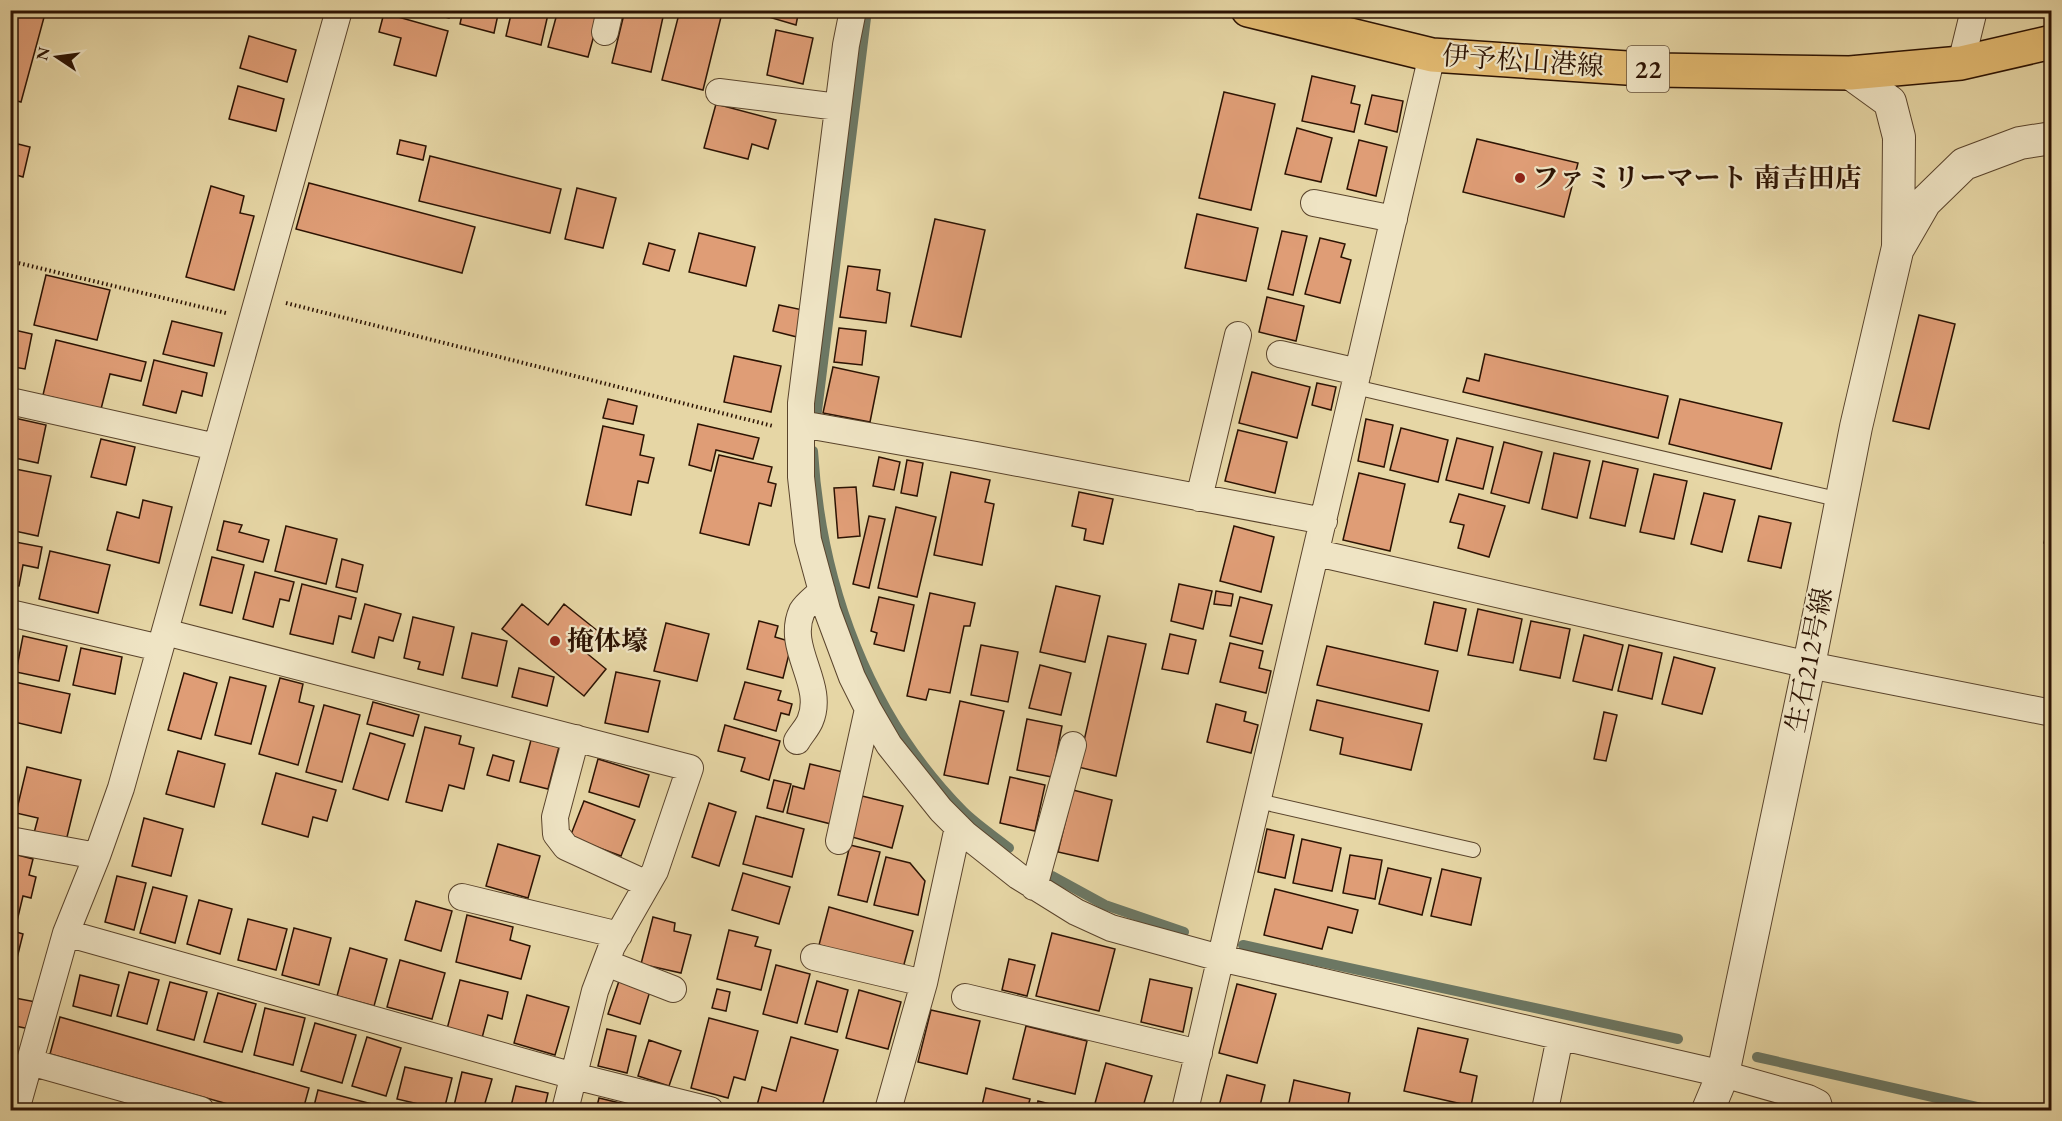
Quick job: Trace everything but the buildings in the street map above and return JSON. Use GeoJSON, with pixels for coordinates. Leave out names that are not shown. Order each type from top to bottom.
{"type":"FeatureCollection","features":[{"type":"Feature","properties":{"kind":"main road","name":"伊予松山港線"},"geometry":{"type":"LineString","coordinates":[[1248,10],[1432,55],[1657,70],[1850,73],[1961,63],[2052,42]]}},
{"type":"Feature","properties":{"kind":"street"},"geometry":{"type":"LineString","coordinates":[[16,1110],[66,933],[121,788],[339,10]]}},
{"type":"Feature","properties":{"kind":"street"},"geometry":{"type":"LineString","coordinates":[[853,10],[846,45],[801,403],[810,428],[801,477],[808,540],[822,591],[852,676],[889,745],[913,777],[958,827],[994,857],[1076,912],[1111,927],[1220,958],[1723,1074],[1808,1098],[1818,1103],[1820,1110]]}},
{"type":"Feature","properties":{"kind":"street"},"geometry":{"type":"LineString","coordinates":[[1961,63],[1974,10]]}},
{"type":"Feature","properties":{"kind":"street"},"geometry":{"type":"LineString","coordinates":[[1185,1110],[1432,55]]}},
{"type":"Feature","properties":{"kind":"street"},"geometry":{"type":"LineString","coordinates":[[1850,73],[1890,102],[1899,137],[1898,247]]}},
{"type":"Feature","properties":{"kind":"street"},"geometry":{"type":"LineString","coordinates":[[719,92],[838,107]]}},
{"type":"Feature","properties":{"kind":"street"},"geometry":{"type":"LineString","coordinates":[[1898,247],[1925,202],[1964,164],[2020,143],[2052,138]]}},
{"type":"Feature","properties":{"kind":"street"},"geometry":{"type":"LineString","coordinates":[[1314,202],[1394,219]]}},
{"type":"Feature","properties":{"kind":"street","name":"生石212号線"},"geometry":{"type":"LineString","coordinates":[[1708,1110],[1723,1074],[1809,665],[1856,427],[1898,247]]}},
{"type":"Feature","properties":{"kind":"street"},"geometry":{"type":"LineString","coordinates":[[1199,498],[1238,335]]}},
{"type":"Feature","properties":{"kind":"street"},"geometry":{"type":"LineString","coordinates":[[1280,354],[1357,380]]}},
{"type":"Feature","properties":{"kind":"street"},"geometry":{"type":"LineString","coordinates":[[10,401],[216,447]]}},
{"type":"Feature","properties":{"kind":"street"},"geometry":{"type":"LineString","coordinates":[[810,428],[1324,521]]}},
{"type":"Feature","properties":{"kind":"street"},"geometry":{"type":"LineString","coordinates":[[1317,553],[1809,665],[2052,713]]}},
{"type":"Feature","properties":{"kind":"street"},"geometry":{"type":"LineString","coordinates":[[796,741],[810,722],[814,696],[797,639],[798,624],[803,609],[822,591]]}},
{"type":"Feature","properties":{"kind":"street"},"geometry":{"type":"LineString","coordinates":[[10,613],[162,640],[576,738],[690,768],[655,871],[619,935],[595,992],[565,1110]]}},
{"type":"Feature","properties":{"kind":"street"},"geometry":{"type":"LineString","coordinates":[[839,842],[868,709]]}},
{"type":"Feature","properties":{"kind":"street"},"geometry":{"type":"LineString","coordinates":[[576,738],[555,816],[556,834],[566,847],[647,884]]}},
{"type":"Feature","properties":{"kind":"street"},"geometry":{"type":"LineString","coordinates":[[1035,886],[1073,745]]}},
{"type":"Feature","properties":{"kind":"street"},"geometry":{"type":"LineString","coordinates":[[888,1110],[924,983],[958,827]]}},
{"type":"Feature","properties":{"kind":"street"},"geometry":{"type":"LineString","coordinates":[[10,840],[97,856]]}},
{"type":"Feature","properties":{"kind":"street"},"geometry":{"type":"LineString","coordinates":[[462,897],[619,935]]}},
{"type":"Feature","properties":{"kind":"street"},"geometry":{"type":"LineString","coordinates":[[66,933],[574,1076],[710,1110]]}},
{"type":"Feature","properties":{"kind":"street"},"geometry":{"type":"LineString","coordinates":[[814,957],[924,983]]}},
{"type":"Feature","properties":{"kind":"street"},"geometry":{"type":"LineString","coordinates":[[606,963],[673,989]]}},
{"type":"Feature","properties":{"kind":"street"},"geometry":{"type":"LineString","coordinates":[[965,997],[1200,1053]]}},
{"type":"Feature","properties":{"kind":"street"},"geometry":{"type":"LineString","coordinates":[[1545,1110],[1560,1037]]}},
{"type":"Feature","properties":{"kind":"street"},"geometry":{"type":"LineString","coordinates":[[30,1062],[201,1110]]}},
{"type":"Feature","properties":{"kind":"lane"},"geometry":{"type":"LineString","coordinates":[[1357,380],[1841,500]]}},
{"type":"Feature","properties":{"kind":"lane"},"geometry":{"type":"LineString","coordinates":[[1258,801],[1473,850]]}},
{"type":"Feature","properties":{"kind":"path"},"geometry":{"type":"LineString","coordinates":[[10,261],[256,308],[810,428]]}},
{"type":"Feature","properties":{"kind":"waterway"},"geometry":{"type":"LineString","coordinates":[[815,427],[867,10]]}},
{"type":"Feature","properties":{"kind":"waterway"},"geometry":{"type":"LineString","coordinates":[[813,451],[826,550],[855,645],[876,690],[901,733],[930,773],[968,816],[1009,848]]}},
{"type":"Feature","properties":{"kind":"waterway"},"geometry":{"type":"LineString","coordinates":[[1052,876],[1105,905],[1184,932]]}},
{"type":"Feature","properties":{"kind":"waterway"},"geometry":{"type":"LineString","coordinates":[[1243,945],[1678,1039]]}},
{"type":"Feature","properties":{"kind":"waterway"},"geometry":{"type":"LineString","coordinates":[[1757,1057],[1990,1110]]}},
{"type":"Feature","properties":{"kind":"place","name":"ファミリーマート 南吉田店"},"geometry":{"type":"Point","coordinates":[1520,178]}},
{"type":"Feature","properties":{"kind":"place","name":"掩体壕"},"geometry":{"type":"Point","coordinates":[555,641]}}]}
